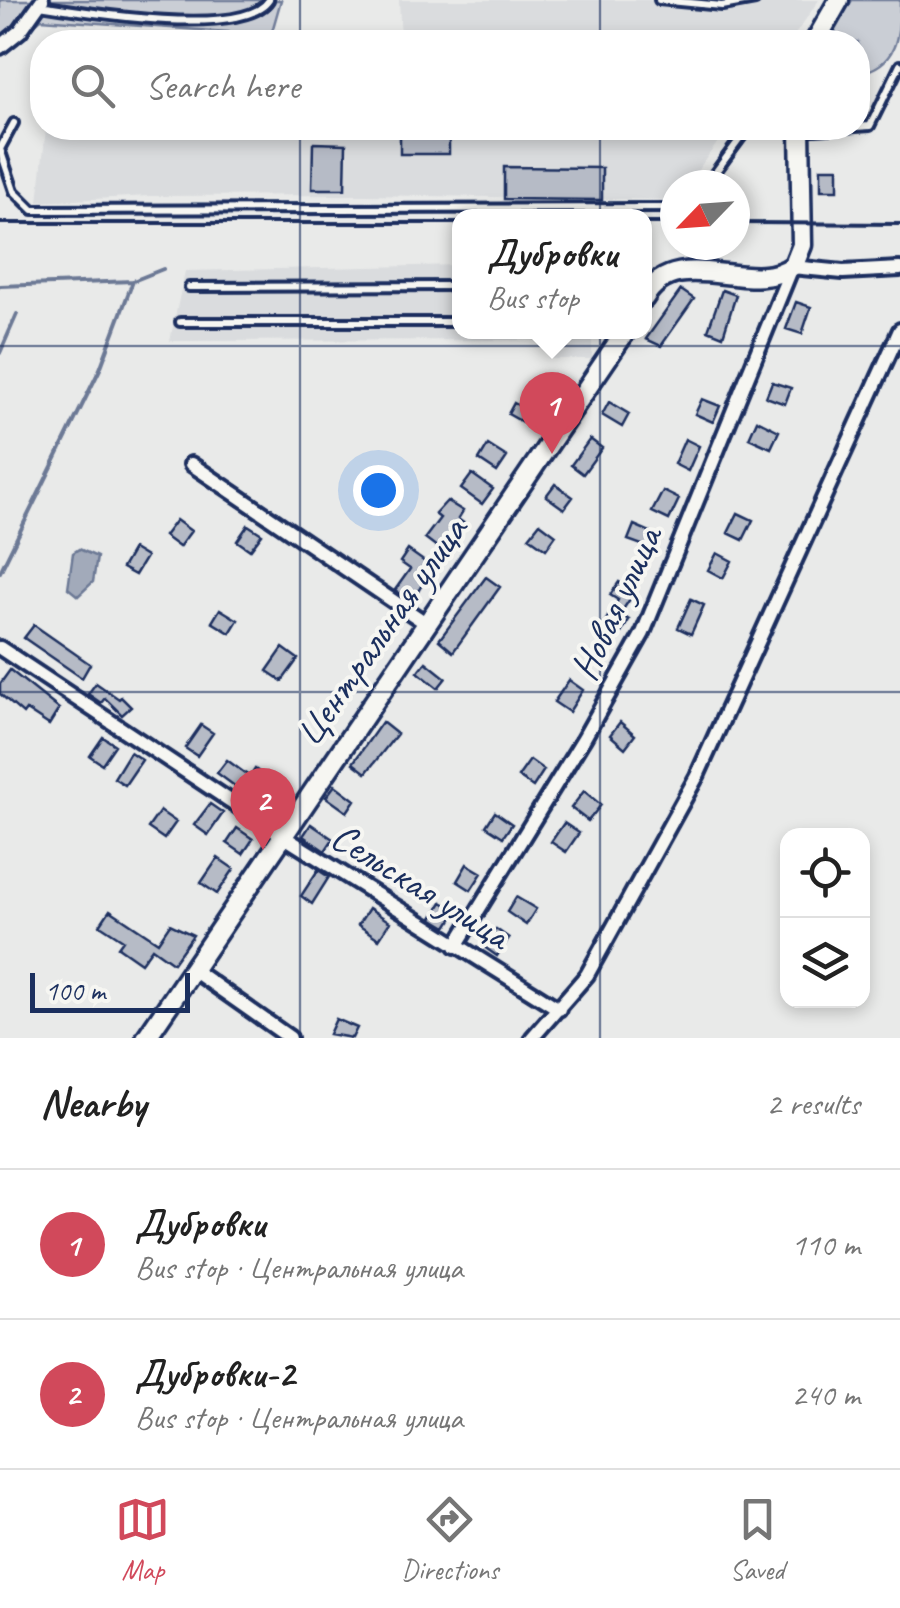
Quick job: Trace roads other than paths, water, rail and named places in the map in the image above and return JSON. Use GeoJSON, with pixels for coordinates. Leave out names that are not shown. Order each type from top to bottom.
{"type":"FeatureCollection","features":[{"type":"Feature","properties":{"kind":"street"},"geometry":{"type":"LineString","coordinates":[[819,30],[838,0]]}},
{"type":"Feature","properties":{"kind":"street"},"geometry":{"type":"LineString","coordinates":[[0,46],[41,2]]}},
{"type":"Feature","properties":{"kind":"street"},"geometry":{"type":"LineString","coordinates":[[792,266],[802,245],[797,140]]}},
{"type":"Feature","properties":{"kind":"street"},"geometry":{"type":"LineString","coordinates":[[653,278],[682,272],[774,274],[792,266],[843,272],[900,269]]}},
{"type":"Feature","properties":{"kind":"street","name":"Новая улица"},"geometry":{"type":"LineString","coordinates":[[456,946],[584,738],[642,633],[792,266]]}},
{"type":"Feature","properties":{"kind":"street"},"geometry":{"type":"LineString","coordinates":[[532,1038],[587,975],[696,776],[900,330]]}},
{"type":"Feature","properties":{"kind":"street","name":"Центральная улица"},"geometry":{"type":"LineString","coordinates":[[146,1038],[618,339]]}},
{"type":"Feature","properties":{"kind":"street"},"geometry":{"type":"LineString","coordinates":[[191,464],[427,624]]}},
{"type":"Feature","properties":{"kind":"street","name":"Сельская улица"},"geometry":{"type":"LineString","coordinates":[[0,648],[281,835],[559,1009]]}},
{"type":"Feature","properties":{"kind":"street"},"geometry":{"type":"LineString","coordinates":[[192,969],[290,1038]]}},
{"type":"Feature","properties":{"kind":"lane"},"geometry":{"type":"LineString","coordinates":[[41,2],[119,17],[224,20],[256,14],[269,0]]}},
{"type":"Feature","properties":{"kind":"lane"},"geometry":{"type":"LineString","coordinates":[[659,0],[722,6],[755,0]]}},
{"type":"Feature","properties":{"kind":"lane"},"geometry":{"type":"LineString","coordinates":[[870,126],[900,65]]}},
{"type":"Feature","properties":{"kind":"lane"},"geometry":{"type":"LineString","coordinates":[[14,123],[0,149],[14,192],[33,210],[660,208]]}},
{"type":"Feature","properties":{"kind":"lane"},"geometry":{"type":"LineString","coordinates":[[717,170],[739,140]]}},
{"type":"Feature","properties":{"kind":"lane"},"geometry":{"type":"LineString","coordinates":[[189,287],[452,286]]}},
{"type":"Feature","properties":{"kind":"lane"},"geometry":{"type":"LineString","coordinates":[[180,322],[452,322]]}},
{"type":"Feature","properties":{"kind":"water"},"geometry":{"type":"Polygon","coordinates":[[[79,549],[97,557],[93,582],[78,596],[68,588],[73,553],[79,549]]]}},
{"type":"Feature","properties":{"kind":"waterway"},"geometry":{"type":"LineString","coordinates":[[0,286],[133,281],[163,269]]}},
{"type":"Feature","properties":{"kind":"waterway"},"geometry":{"type":"LineString","coordinates":[[0,572],[100,369],[133,281]]}},
{"type":"Feature","properties":{"kind":"waterway"},"geometry":{"type":"LineString","coordinates":[[0,353],[17,314]]}},
{"type":"Feature","properties":{"kind":"railway"},"geometry":{"type":"LineString","coordinates":[[0,223],[452,223]]}},
{"type":"Feature","properties":{"kind":"railway"},"geometry":{"type":"LineString","coordinates":[[652,223],[660,223]]}},
{"type":"Feature","properties":{"kind":"railway"},"geometry":{"type":"LineString","coordinates":[[750,223],[900,224]]}},
{"type":"Feature","properties":{"kind":"place","name":"Дубровки"},"geometry":{"type":"Point","coordinates":[552,454]}},
{"type":"Feature","properties":{"kind":"place","name":"Дубровки-2"},"geometry":{"type":"Point","coordinates":[263,850]}}]}
